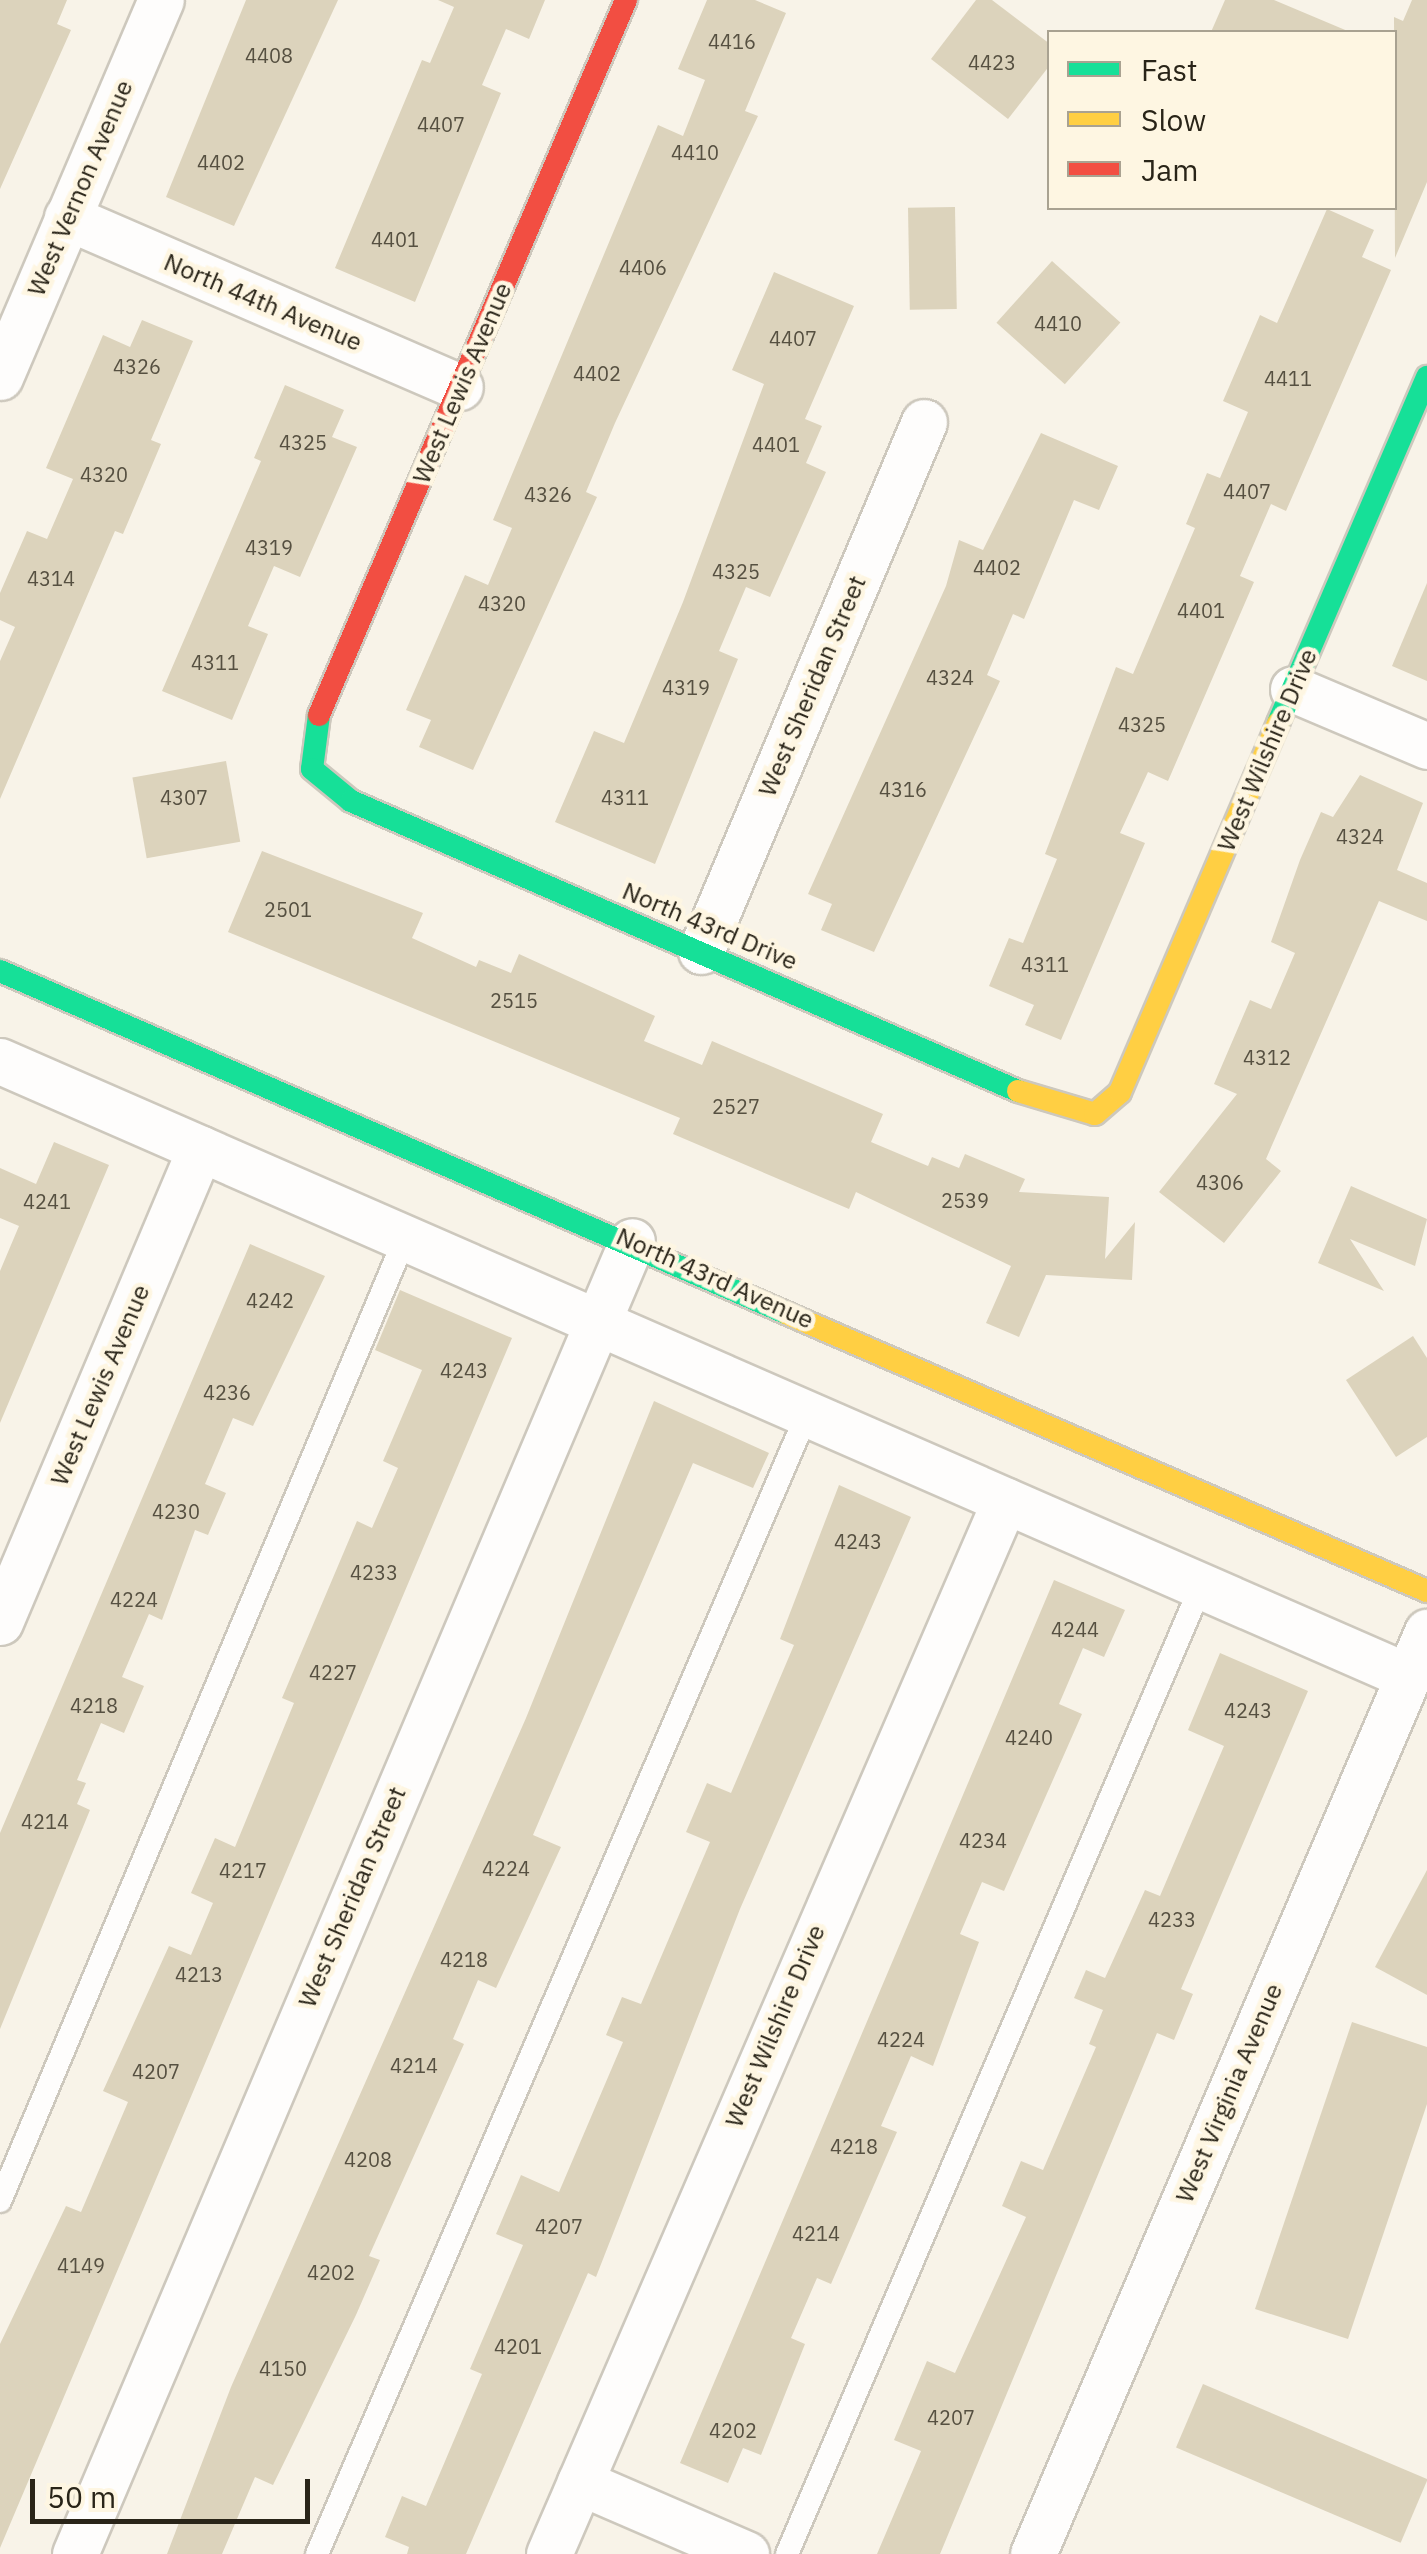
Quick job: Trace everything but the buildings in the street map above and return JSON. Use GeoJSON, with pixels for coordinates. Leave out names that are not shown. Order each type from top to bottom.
{"type":"FeatureCollection","features":[{"type":"Feature","properties":{"kind":"street","name":"West Vernon Avenue"},"geometry":{"type":"LineString","coordinates":[[0,377],[161,0]]}},
{"type":"Feature","properties":{"kind":"street","name":"West Lewis Avenue"},"geometry":{"type":"LineString","coordinates":[[312,769],[316,722],[626,0]]}},
{"type":"Feature","properties":{"kind":"street","name":"North 44th Avenue"},"geometry":{"type":"LineString","coordinates":[[67,217],[460,387]]}},
{"type":"Feature","properties":{"kind":"street","name":"West Wilshire Drive"},"geometry":{"type":"LineString","coordinates":[[1095,1114],[1120,1092],[1427,378]]}},
{"type":"Feature","properties":{"kind":"street","name":"West Sheridan Street"},"geometry":{"type":"LineString","coordinates":[[701,951],[924,422]]}},
{"type":"Feature","properties":{"kind":"street"},"geometry":{"type":"LineString","coordinates":[[1293,689],[1427,746]]}},
{"type":"Feature","properties":{"kind":"street","name":"North 43rd Drive"},"geometry":{"type":"LineString","coordinates":[[312,769],[351,801],[1058,1108],[1095,1114]]}},
{"type":"Feature","properties":{"kind":"street","name":"North 43rd Avenue"},"geometry":{"type":"LineString","coordinates":[[0,971],[632,1241],[1427,1591]]}},
{"type":"Feature","properties":{"kind":"street"},"geometry":{"type":"LineString","coordinates":[[0,1061],[1407,1676]]}},
{"type":"Feature","properties":{"kind":"street","name":"West Lewis Avenue"},"geometry":{"type":"LineString","coordinates":[[0,1622],[200,1149]]}},
{"type":"Feature","properties":{"kind":"street","name":"West Sheridan Street"},"geometry":{"type":"LineString","coordinates":[[74,2554],[632,1241]]}},
{"type":"Feature","properties":{"kind":"street","name":"West Wilshire Drive"},"geometry":{"type":"LineString","coordinates":[[549,2554],[1005,1500]]}},
{"type":"Feature","properties":{"kind":"street","name":"West Virginia Avenue"},"geometry":{"type":"LineString","coordinates":[[1032,2554],[1427,1632]]}},
{"type":"Feature","properties":{"kind":"street"},"geometry":{"type":"LineString","coordinates":[[580,2482],[746,2554]]}},
{"type":"Feature","properties":{"kind":"lane"},"geometry":{"type":"LineString","coordinates":[[0,2200],[406,1238]]}},
{"type":"Feature","properties":{"kind":"lane"},"geometry":{"type":"LineString","coordinates":[[318,2554],[807,1414]]}},
{"type":"Feature","properties":{"kind":"lane"},"geometry":{"type":"LineString","coordinates":[[787,2554],[1200,1586]]}},
{"type":"Feature","properties":{"kind":"traffic: fast"},"geometry":{"type":"LineString","coordinates":[[1278,723],[1427,377]]}},
{"type":"Feature","properties":{"kind":"traffic: fast"},"geometry":{"type":"LineString","coordinates":[[319,715],[312,769],[351,801],[1018,1091]]}},
{"type":"Feature","properties":{"kind":"traffic: fast"},"geometry":{"type":"LineString","coordinates":[[0,971],[788,1314]]}},
{"type":"Feature","properties":{"kind":"traffic: slow"},"geometry":{"type":"LineString","coordinates":[[1018,1091],[1095,1114],[1120,1092],[1278,723]]}},
{"type":"Feature","properties":{"kind":"traffic: slow"},"geometry":{"type":"LineString","coordinates":[[788,1314],[1427,1591]]}},
{"type":"Feature","properties":{"kind":"traffic: jam"},"geometry":{"type":"LineString","coordinates":[[319,715],[626,0]]}}]}
